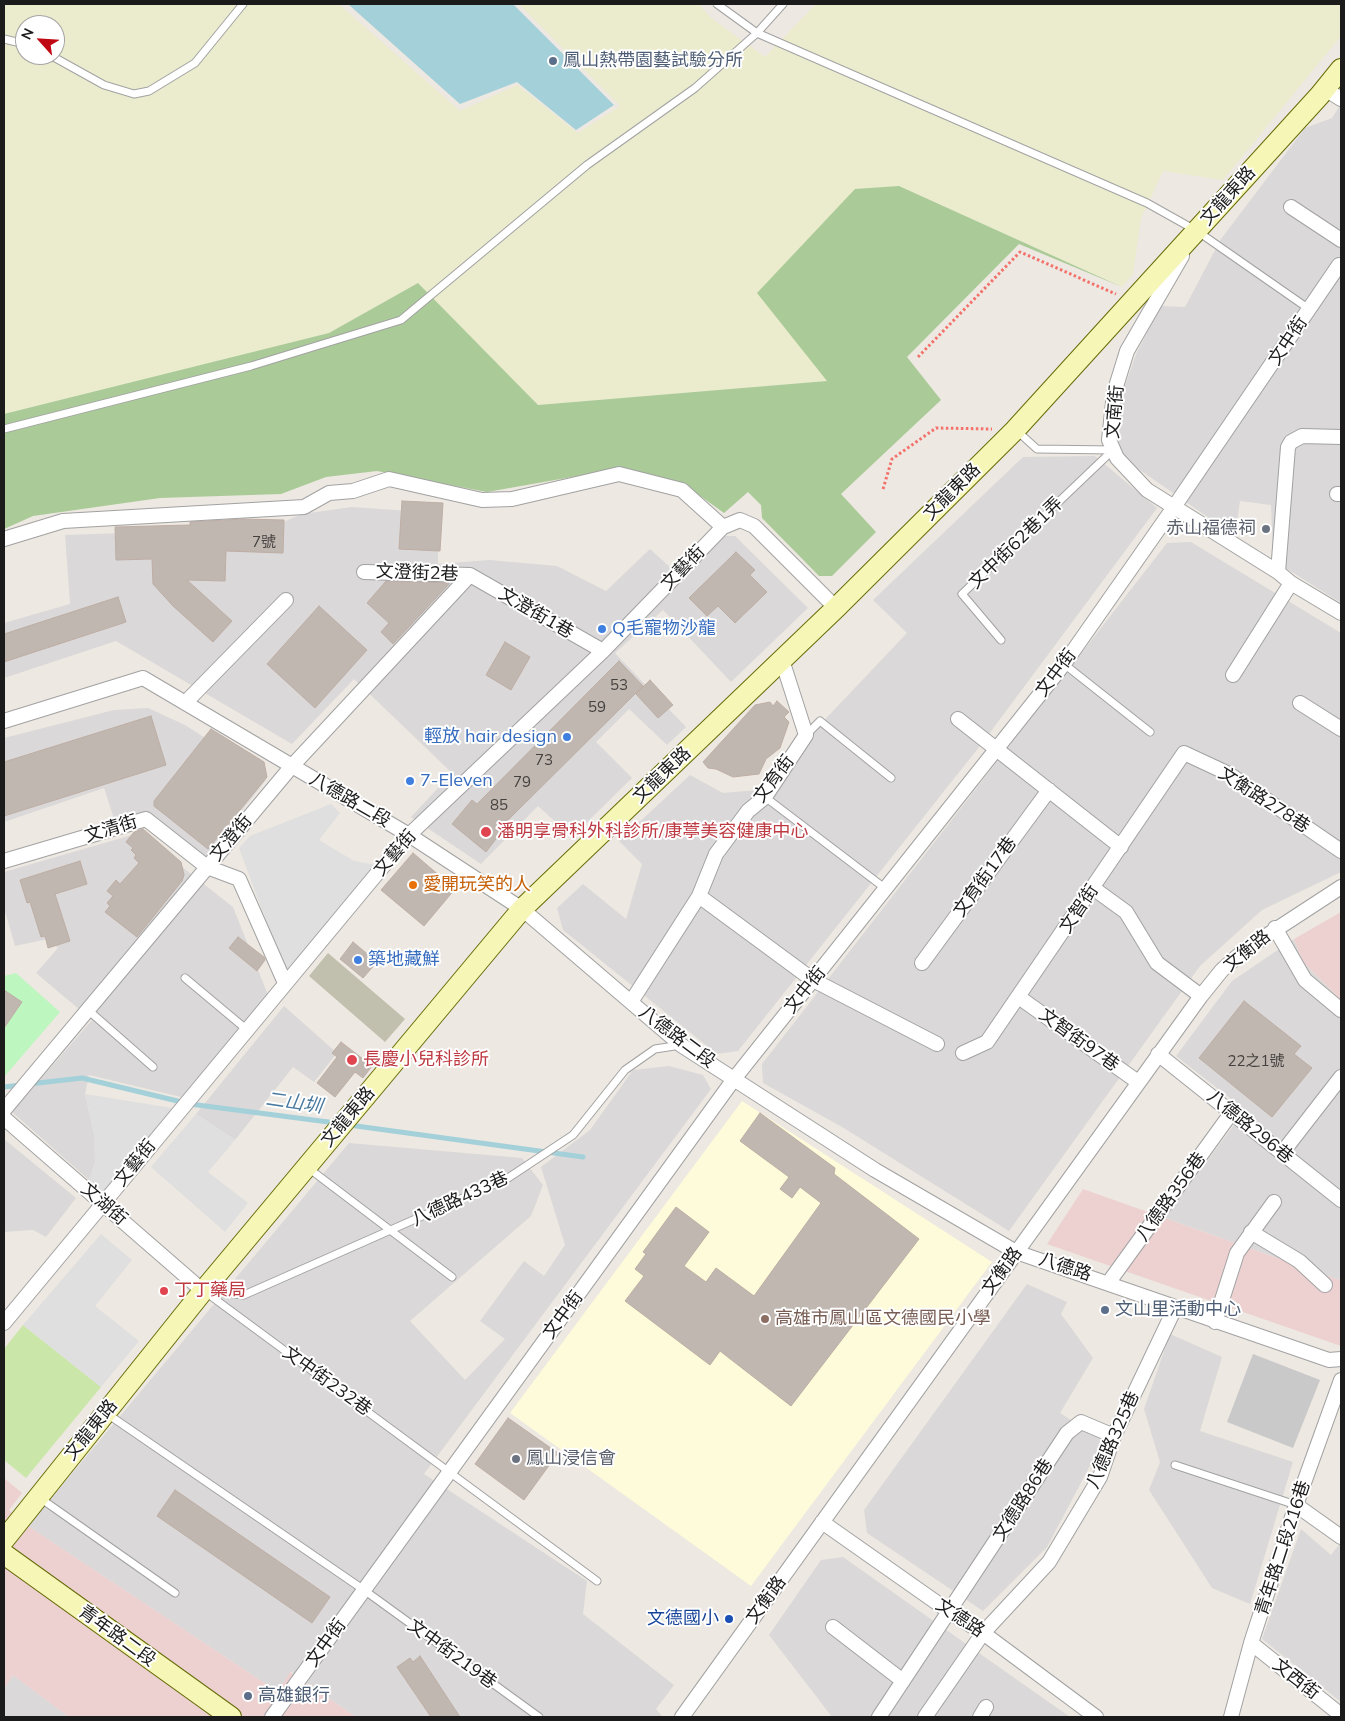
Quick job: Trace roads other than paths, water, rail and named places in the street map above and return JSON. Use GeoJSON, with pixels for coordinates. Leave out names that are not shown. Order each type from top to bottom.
{"type":"FeatureCollection","features":[{"type":"Feature","properties":{"kind":"street","name":"文龍東路"},"geometry":{"type":"LineString","coordinates":[[4,1540],[204,1291],[522,909],[836,608],[1015,430],[1196,231],[1333,94],[1341,69]]}},
{"type":"Feature","properties":{"kind":"street"},"geometry":{"type":"LineString","coordinates":[[1290,207],[1341,240]]}},
{"type":"Feature","properties":{"kind":"street","name":"文南街"},"geometry":{"type":"LineString","coordinates":[[1196,231],[1127,351],[1114,393],[1109,440],[1117,458],[1148,490],[1278,572],[1291,584],[1341,613]]}},
{"type":"Feature","properties":{"kind":"street","name":"文中街"},"geometry":{"type":"LineString","coordinates":[[272,1717],[734,1079],[1064,664],[1174,508],[1340,263]]}},
{"type":"Feature","properties":{"kind":"street"},"geometry":{"type":"LineString","coordinates":[[1278,572],[1288,448],[1296,438],[1302,436],[1341,437]]}},
{"type":"Feature","properties":{"kind":"street"},"geometry":{"type":"LineString","coordinates":[[4,539],[63,521],[304,507],[329,493],[353,491],[389,479],[482,500],[512,499],[619,474],[682,490],[723,527],[740,520],[754,526],[836,608]]}},
{"type":"Feature","properties":{"kind":"street","name":"文藝街"},"geometry":{"type":"LineString","coordinates":[[4,1322],[177,1111],[409,835],[603,652],[723,527]]}},
{"type":"Feature","properties":{"kind":"street","name":"文澄街2巷"},"geometry":{"type":"LineString","coordinates":[[364,572],[470,575]]}},
{"type":"Feature","properties":{"kind":"street","name":"文澄街1巷"},"geometry":{"type":"LineString","coordinates":[[470,575],[603,652]]}},
{"type":"Feature","properties":{"kind":"street","name":"文澄街"},"geometry":{"type":"LineString","coordinates":[[4,1110],[292,766],[470,575]]}},
{"type":"Feature","properties":{"kind":"street"},"geometry":{"type":"LineString","coordinates":[[1233,675],[1291,584]]}},
{"type":"Feature","properties":{"kind":"street"},"geometry":{"type":"LineString","coordinates":[[185,703],[286,600]]}},
{"type":"Feature","properties":{"kind":"street"},"geometry":{"type":"LineString","coordinates":[[782,660],[806,735]]}},
{"type":"Feature","properties":{"kind":"street","name":"八德路二段"},"geometry":{"type":"LineString","coordinates":[[4,721],[143,678],[409,835],[522,909],[681,1045],[734,1079]]}},
{"type":"Feature","properties":{"kind":"street"},"geometry":{"type":"LineString","coordinates":[[1300,703],[1341,729]]}},
{"type":"Feature","properties":{"kind":"street"},"geometry":{"type":"LineString","coordinates":[[958,720],[1121,847]]}},
{"type":"Feature","properties":{"kind":"street","name":"文育街"},"geometry":{"type":"LineString","coordinates":[[631,1002],[698,896],[716,854],[748,811],[765,796],[806,735]]}},
{"type":"Feature","properties":{"kind":"street","name":"文智街"},"geometry":{"type":"LineString","coordinates":[[963,1054],[987,1042],[1020,998],[1184,753]]}},
{"type":"Feature","properties":{"kind":"street","name":"文衡路278巷"},"geometry":{"type":"LineString","coordinates":[[1184,753],[1229,774],[1341,851]]}},
{"type":"Feature","properties":{"kind":"street","name":"文育街17巷"},"geometry":{"type":"LineString","coordinates":[[922,963],[1049,790]]}},
{"type":"Feature","properties":{"kind":"street","name":"文清街"},"geometry":{"type":"LineString","coordinates":[[4,861],[146,819],[207,867],[239,879],[285,983]]}},
{"type":"Feature","properties":{"kind":"street","name":"文衡路"},"geometry":{"type":"LineString","coordinates":[[682,1717],[1201,996],[1222,970],[1246,948],[1341,887]]}},
{"type":"Feature","properties":{"kind":"street"},"geometry":{"type":"LineString","coordinates":[[1093,888],[1126,912],[1157,963],[1201,996]]}},
{"type":"Feature","properties":{"kind":"street"},"geometry":{"type":"LineString","coordinates":[[698,896],[813,980],[937,1044]]}},
{"type":"Feature","properties":{"kind":"street"},"geometry":{"type":"LineString","coordinates":[[1275,928],[1305,980],[1341,1010]]}},
{"type":"Feature","properties":{"kind":"street","name":"文智街97巷"},"geometry":{"type":"LineString","coordinates":[[1020,998],[1138,1082]]}},
{"type":"Feature","properties":{"kind":"street","name":"八德路296巷"},"geometry":{"type":"LineString","coordinates":[[1158,1054],[1341,1200]]}},
{"type":"Feature","properties":{"kind":"street"},"geometry":{"type":"LineString","coordinates":[[1282,1152],[1341,1077]]}},
{"type":"Feature","properties":{"kind":"street","name":"八德路"},"geometry":{"type":"LineString","coordinates":[[734,1079],[875,1170],[1016,1252],[1109,1282],[1175,1308],[1329,1360],[1341,1359]]}},
{"type":"Feature","properties":{"kind":"street","name":"八德路356巷"},"geometry":{"type":"LineString","coordinates":[[1109,1282],[1232,1112]]}},
{"type":"Feature","properties":{"kind":"street","name":"文湖街"},"geometry":{"type":"LineString","coordinates":[[4,1118],[204,1291]]}},
{"type":"Feature","properties":{"kind":"street"},"geometry":{"type":"LineString","coordinates":[[1215,1322],[1237,1252],[1274,1202]]}},
{"type":"Feature","properties":{"kind":"street"},"geometry":{"type":"LineString","coordinates":[[1251,1232],[1299,1261],[1325,1285]]}},
{"type":"Feature","properties":{"kind":"street","name":"八德路325巷"},"geometry":{"type":"LineString","coordinates":[[925,1717],[983,1633],[1049,1562],[1100,1477],[1114,1436],[1175,1308]]}},
{"type":"Feature","properties":{"kind":"street","name":"青年路二段216巷"},"geometry":{"type":"LineString","coordinates":[[1231,1717],[1251,1643],[1296,1505],[1341,1380]]}},
{"type":"Feature","properties":{"kind":"street","name":"文德路86巷"},"geometry":{"type":"LineString","coordinates":[[950,1612],[1067,1433],[1081,1422],[1114,1436]]}},
{"type":"Feature","properties":{"kind":"street"},"geometry":{"type":"LineString","coordinates":[[1296,1505],[1341,1537]]}},
{"type":"Feature","properties":{"kind":"street","name":"文德路"},"geometry":{"type":"LineString","coordinates":[[822,1522],[983,1633],[1091,1716]]}},
{"type":"Feature","properties":{"kind":"street","name":"青年路二段"},"geometry":{"type":"LineString","coordinates":[[4,1554],[231,1717]]}},
{"type":"Feature","properties":{"kind":"street"},"geometry":{"type":"LineString","coordinates":[[878,1717],[950,1612]]}},
{"type":"Feature","properties":{"kind":"street"},"geometry":{"type":"LineString","coordinates":[[833,1626],[903,1681]]}},
{"type":"Feature","properties":{"kind":"street","name":"文西街"},"geometry":{"type":"LineString","coordinates":[[1251,1643],[1341,1715]]}},
{"type":"Feature","properties":{"kind":"lane"},"geometry":{"type":"LineString","coordinates":[[65,63],[104,85],[134,94],[149,91],[195,63],[243,4]]}},
{"type":"Feature","properties":{"kind":"lane"},"geometry":{"type":"LineString","coordinates":[[717,4],[757,33],[1147,203],[1196,231],[1309,309]]}},
{"type":"Feature","properties":{"kind":"lane"},"geometry":{"type":"LineString","coordinates":[[4,429],[251,366],[401,320],[587,165],[695,88],[757,33],[783,4]]}},
{"type":"Feature","properties":{"kind":"lane"},"geometry":{"type":"LineString","coordinates":[[1015,430],[1038,449],[1114,450]]}},
{"type":"Feature","properties":{"kind":"lane","name":"文中街62巷1弄"},"geometry":{"type":"LineString","coordinates":[[1001,640],[962,594],[1114,450]]}},
{"type":"Feature","properties":{"kind":"lane"},"geometry":{"type":"LineString","coordinates":[[1064,664],[1150,732]]}},
{"type":"Feature","properties":{"kind":"lane"},"geometry":{"type":"LineString","coordinates":[[806,735],[820,721],[891,778]]}},
{"type":"Feature","properties":{"kind":"lane"},"geometry":{"type":"LineString","coordinates":[[765,796],[886,888]]}},
{"type":"Feature","properties":{"kind":"lane"},"geometry":{"type":"LineString","coordinates":[[185,978],[246,1029]]}},
{"type":"Feature","properties":{"kind":"lane"},"geometry":{"type":"LineString","coordinates":[[88,1010],[153,1067]]}},
{"type":"Feature","properties":{"kind":"lane","name":"八德路433巷"},"geometry":{"type":"LineString","coordinates":[[204,1291],[244,1295],[508,1178],[573,1135],[625,1070],[655,1049],[681,1045]]}},
{"type":"Feature","properties":{"kind":"lane"},"geometry":{"type":"LineString","coordinates":[[307,1167],[452,1276]]}},
{"type":"Feature","properties":{"kind":"lane","name":"文中街232巷"},"geometry":{"type":"LineString","coordinates":[[204,1291],[598,1581]]}},
{"type":"Feature","properties":{"kind":"lane","name":"文中街219巷"},"geometry":{"type":"LineString","coordinates":[[106,1413],[364,1590],[540,1717]]}},
{"type":"Feature","properties":{"kind":"lane"},"geometry":{"type":"LineString","coordinates":[[1175,1465],[1296,1505]]}},
{"type":"Feature","properties":{"kind":"lane"},"geometry":{"type":"LineString","coordinates":[[38,1497],[175,1593]]}},
{"type":"Feature","properties":{"kind":"water"},"geometry":{"type":"Polygon","coordinates":[[[348,4],[513,4],[614,105],[576,130],[517,82],[460,104],[348,4]]]}},
{"type":"Feature","properties":{"kind":"waterway","name":"二山圳"},"geometry":{"type":"LineString","coordinates":[[29,1084],[82,1078],[190,1104],[336,1123]]}},
{"type":"Feature","properties":{"kind":"waterway","name":"二山圳"},"geometry":{"type":"LineString","coordinates":[[4,1087],[21,1085]]}},
{"type":"Feature","properties":{"kind":"waterway","name":"二山圳"},"geometry":{"type":"LineString","coordinates":[[349,1125],[583,1157]]}},
{"type":"Feature","properties":{"kind":"place","name":"鳳山熱帶園藝試驗分所"},"geometry":{"type":"Point","coordinates":[553,61]}},
{"type":"Feature","properties":{"kind":"place","name":"赤山福德祠"},"geometry":{"type":"Point","coordinates":[1266,529]}},
{"type":"Feature","properties":{"kind":"place","name":"Q毛寵物沙龍"},"geometry":{"type":"Point","coordinates":[602,629]}},
{"type":"Feature","properties":{"kind":"place","name":"輕放 hair design"},"geometry":{"type":"Point","coordinates":[567,737]}},
{"type":"Feature","properties":{"kind":"place","name":"7-Eleven"},"geometry":{"type":"Point","coordinates":[410,781]}},
{"type":"Feature","properties":{"kind":"place","name":"潘明享骨科外科診所/康葶美容健康中心"},"geometry":{"type":"Point","coordinates":[486,832]}},
{"type":"Feature","properties":{"kind":"place","name":"愛開玩笑的人"},"geometry":{"type":"Point","coordinates":[413,885]}},
{"type":"Feature","properties":{"kind":"place","name":"築地藏鮮"},"geometry":{"type":"Point","coordinates":[358,960]}},
{"type":"Feature","properties":{"kind":"place","name":"長慶小兒科診所"},"geometry":{"type":"Point","coordinates":[352,1060]}},
{"type":"Feature","properties":{"kind":"place","name":"丁丁藥局"},"geometry":{"type":"Point","coordinates":[164,1291]}},
{"type":"Feature","properties":{"kind":"place","name":"文山里活動中心"},"geometry":{"type":"Point","coordinates":[1105,1310]}},
{"type":"Feature","properties":{"kind":"place","name":"高雄市鳳山區文德國民小學"},"geometry":{"type":"Point","coordinates":[765,1319]}},
{"type":"Feature","properties":{"kind":"place","name":"鳳山浸信會"},"geometry":{"type":"Point","coordinates":[516,1459]}},
{"type":"Feature","properties":{"kind":"place","name":"文德國小"},"geometry":{"type":"Point","coordinates":[729,1619]}},
{"type":"Feature","properties":{"kind":"place","name":"高雄銀行"},"geometry":{"type":"Point","coordinates":[248,1696]}}]}
